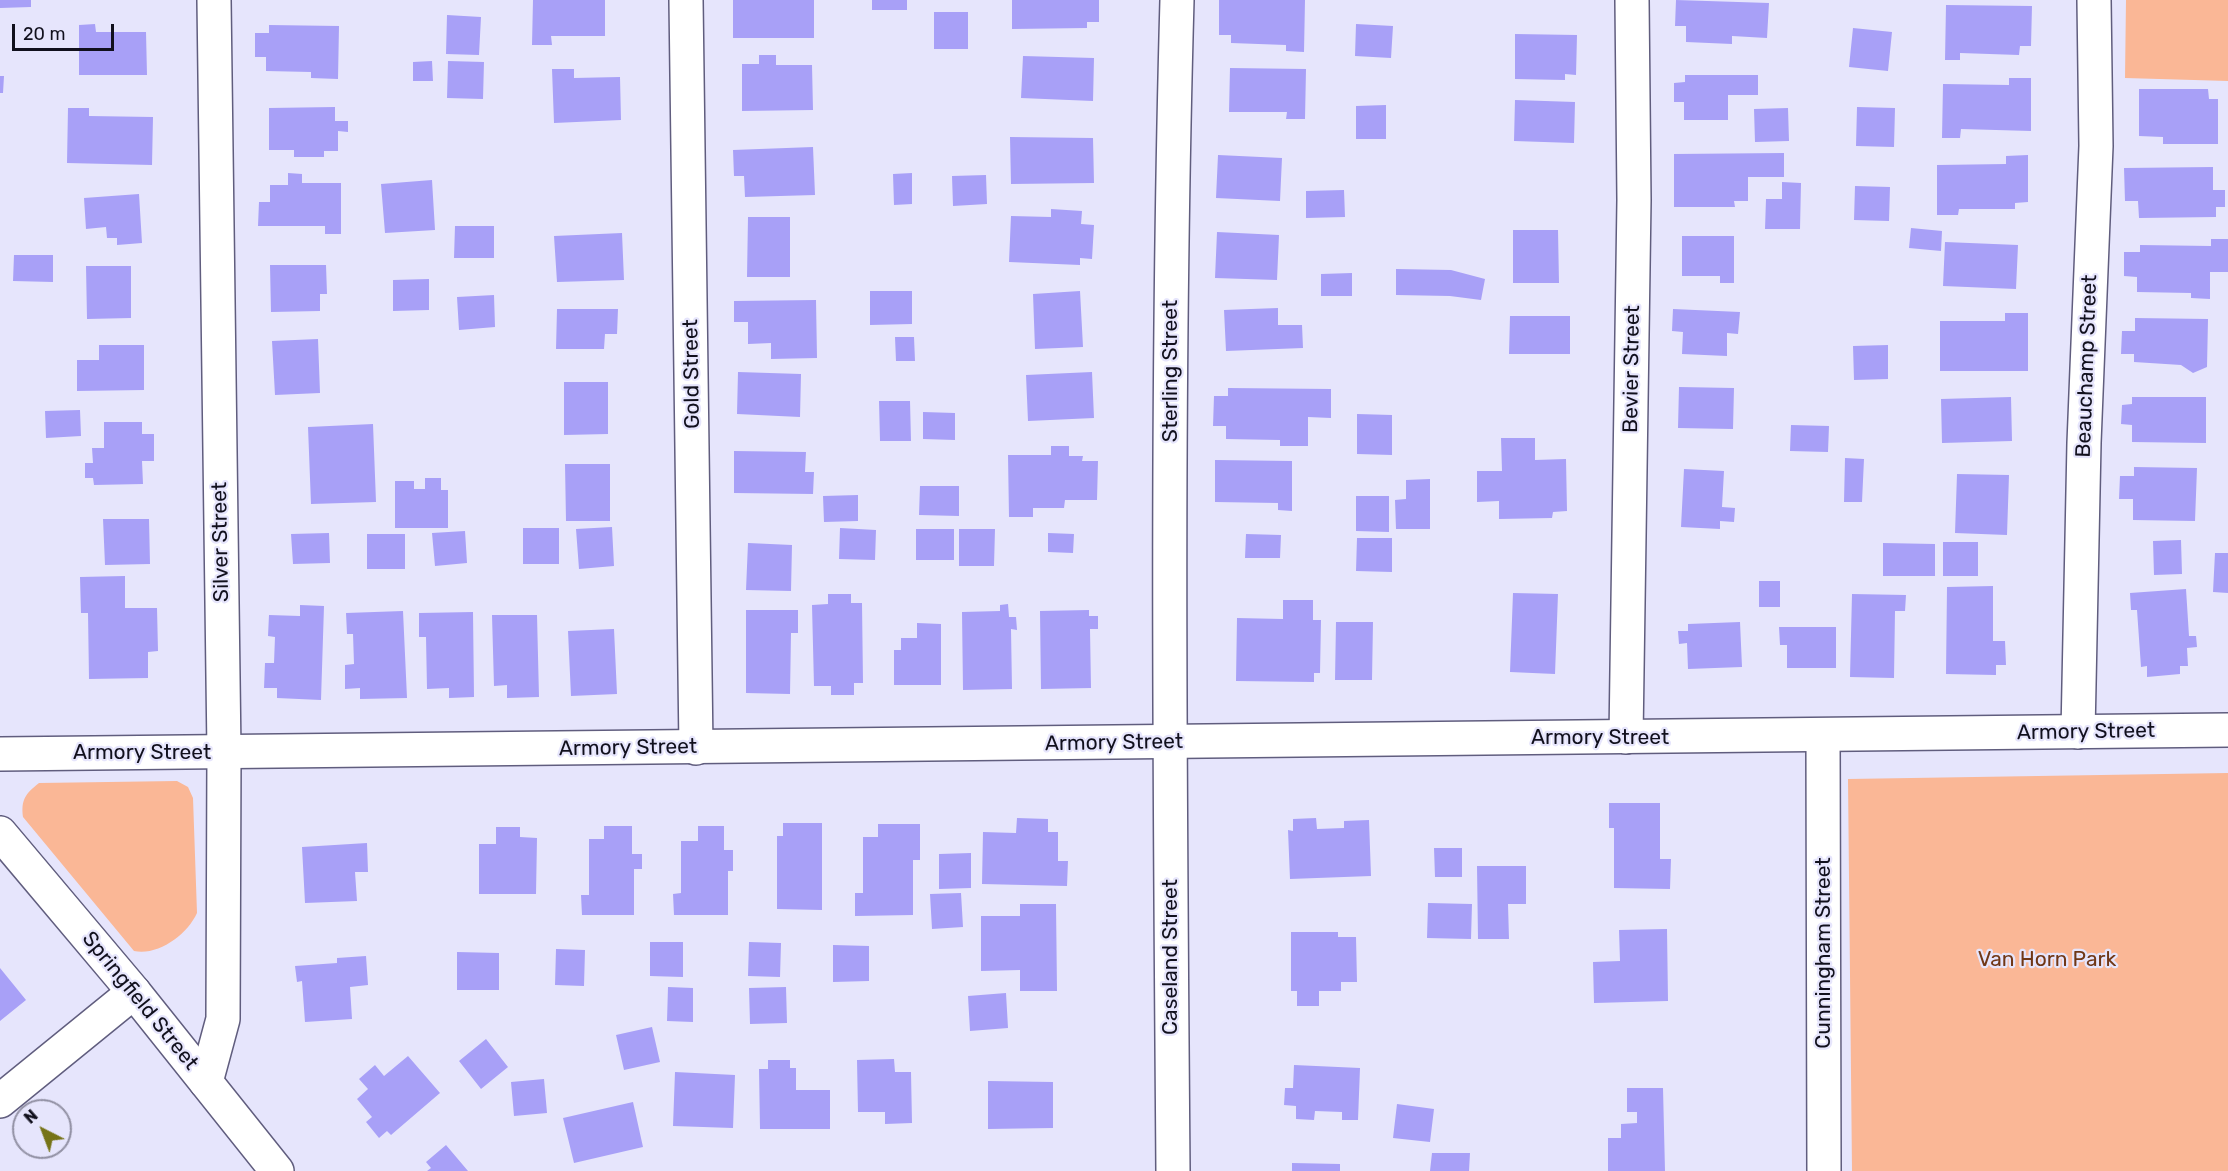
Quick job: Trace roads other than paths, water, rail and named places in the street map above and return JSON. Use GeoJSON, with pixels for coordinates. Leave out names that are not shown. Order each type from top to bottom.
{"type":"FeatureCollection","features":[{"type":"Feature","properties":{"kind":"street","name":"Silver Street"},"geometry":{"type":"LineString","coordinates":[[206,1082],[223,1019],[224,752],[214,0]]}},
{"type":"Feature","properties":{"kind":"street","name":"Gold Street"},"geometry":{"type":"LineString","coordinates":[[686,0],[696,748]]}},
{"type":"Feature","properties":{"kind":"street","name":"Sterling Street"},"geometry":{"type":"LineString","coordinates":[[1170,743],[1172,192],[1177,0]]}},
{"type":"Feature","properties":{"kind":"street","name":"Bevier Street"},"geometry":{"type":"LineString","coordinates":[[1626,737],[1634,212],[1632,0]]}},
{"type":"Feature","properties":{"kind":"street","name":"Beauchamp Street"},"geometry":{"type":"LineString","coordinates":[[2078,732],[2084,442],[2096,146],[2094,0]]}},
{"type":"Feature","properties":{"kind":"street","name":"Armory Street"},"geometry":{"type":"LineString","coordinates":[[0,754],[2228,730]]}},
{"type":"Feature","properties":{"kind":"street","name":"Cunningham Street"},"geometry":{"type":"LineString","coordinates":[[1823,735],[1824,1171]]}},
{"type":"Feature","properties":{"kind":"street","name":"Caseland Street"},"geometry":{"type":"LineString","coordinates":[[1170,743],[1173,1171]]}},
{"type":"Feature","properties":{"kind":"street","name":"Springfield Street"},"geometry":{"type":"LineString","coordinates":[[0,833],[134,992],[277,1171]]}},
{"type":"Feature","properties":{"kind":"street"},"geometry":{"type":"LineString","coordinates":[[0,1101],[134,992]]}},
{"type":"Feature","properties":{"kind":"park label","name":"Van Horn Park"},"geometry":{"type":"Point","coordinates":[2047,960]}}]}
